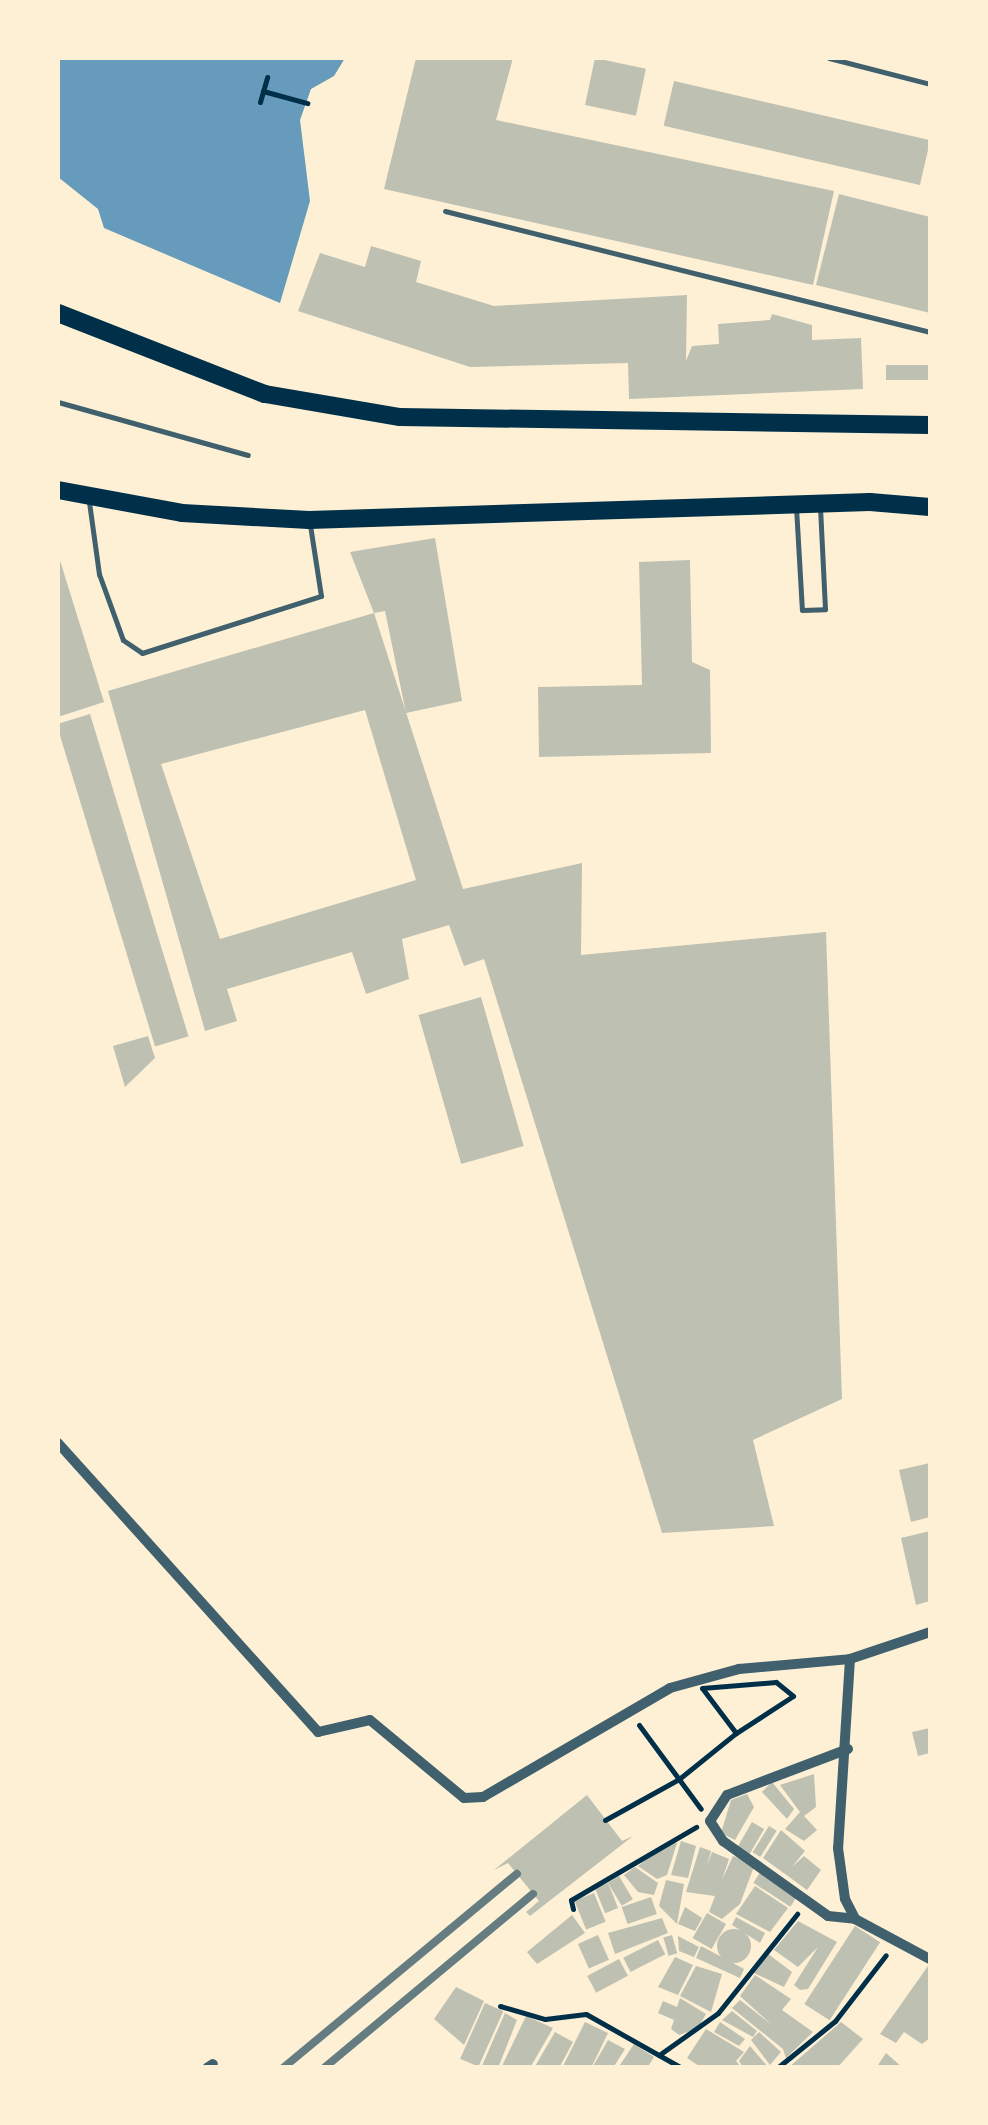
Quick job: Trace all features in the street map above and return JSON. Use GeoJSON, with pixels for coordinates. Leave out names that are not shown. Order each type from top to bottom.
{"type":"FeatureCollection","features":[{"type":"Feature","properties":{"kind":"main road"},"geometry":{"type":"LineString","coordinates":[[58,313],[265,394],[382,415],[930,425]]}},
{"type":"Feature","properties":{"kind":"main road"},"geometry":{"type":"LineString","coordinates":[[58,490],[89,499],[182,513],[309,520],[796,504],[930,507]]}},
{"type":"Feature","properties":{"kind":"street"},"geometry":{"type":"LineString","coordinates":[[58,1442],[318,1732],[364,1718],[453,1792],[474,1798],[628,1711],[711,1676],[850,1658],[930,1632]]}},
{"type":"Feature","properties":{"kind":"street"},"geometry":{"type":"LineString","coordinates":[[850,1658],[848,1749],[838,1848],[845,1899],[856,1918]]}},
{"type":"Feature","properties":{"kind":"street"},"geometry":{"type":"LineString","coordinates":[[848,1749],[727,1795],[710,1821],[724,1841],[810,1899],[828,1916],[856,1918],[930,1959]]}},
{"type":"Feature","properties":{"kind":"lane"},"geometry":{"type":"LineString","coordinates":[[829,58],[930,84]]}},
{"type":"Feature","properties":{"kind":"lane"},"geometry":{"type":"LineString","coordinates":[[446,211],[930,332]]}},
{"type":"Feature","properties":{"kind":"lane"},"geometry":{"type":"LineString","coordinates":[[58,402],[248,455]]}},
{"type":"Feature","properties":{"kind":"lane"},"geometry":{"type":"LineString","coordinates":[[89,499],[99,574],[123,640],[142,653],[321,596],[309,520]]}},
{"type":"Feature","properties":{"kind":"lane"},"geometry":{"type":"LineString","coordinates":[[796,504],[802,610],[825,610],[820,504]]}},
{"type":"Feature","properties":{"kind":"path"},"geometry":{"type":"LineString","coordinates":[[260,102],[267,77]]}},
{"type":"Feature","properties":{"kind":"path"},"geometry":{"type":"LineString","coordinates":[[264,91],[307,103]]}},
{"type":"Feature","properties":{"kind":"path"},"geometry":{"type":"LineString","coordinates":[[605,1820],[679,1780],[792,1696],[776,1682],[702,1688],[736,1734]]}},
{"type":"Feature","properties":{"kind":"path"},"geometry":{"type":"LineString","coordinates":[[573,1909],[571,1900],[664,1841],[710,1821],[628,1711]]}},
{"type":"Feature","properties":{"kind":"path"},"geometry":{"type":"LineString","coordinates":[[659,2055],[718,2013],[810,1899]]}},
{"type":"Feature","properties":{"kind":"path"},"geometry":{"type":"LineString","coordinates":[[777,2068],[835,2021],[897,1941]]}},
{"type":"Feature","properties":{"kind":"path"},"geometry":{"type":"LineString","coordinates":[[500,2006],[545,2020],[586,2014],[682,2068]]}},
{"type":"Feature","properties":{"kind":"water"},"geometry":{"type":"Polygon","coordinates":[[[58,58],[345,58],[334,76],[311,89],[300,120],[310,201],[280,303],[104,228],[98,209],[58,177],[58,58]]]}},
{"type":"Feature","properties":{"kind":"building"},"geometry":{"type":"Polygon","coordinates":[[[416,58],[513,58],[496,120],[834,191],[813,285],[384,189],[416,58]]]}},
{"type":"Feature","properties":{"kind":"building"},"geometry":{"type":"Polygon","coordinates":[[[595,58],[646,69],[636,116],[585,105],[595,58]]]}},
{"type":"Feature","properties":{"kind":"building"},"geometry":{"type":"Polygon","coordinates":[[[674,81],[930,140],[920,185],[664,126],[674,81]]]}},
{"type":"Feature","properties":{"kind":"building"},"geometry":{"type":"Polygon","coordinates":[[[839,194],[930,217],[930,313],[816,285],[839,194]]]}},
{"type":"Feature","properties":{"kind":"building"},"geometry":{"type":"Polygon","coordinates":[[[371,246],[421,261],[416,282],[494,306],[687,295],[686,361],[692,346],[719,344],[718,324],[770,320],[772,314],[812,325],[812,340],[861,338],[863,389],[629,399],[628,363],[470,367],[298,311],[320,253],[365,267],[371,246]]]}},
{"type":"Feature","properties":{"kind":"building"},"geometry":{"type":"Polygon","coordinates":[[[886,365],[930,365],[930,380],[886,380],[886,365]]]}},
{"type":"Feature","properties":{"kind":"building"},"geometry":{"type":"Polygon","coordinates":[[[435,538],[462,701],[406,713],[385,611],[374,613],[350,552],[435,538]]]}},
{"type":"Feature","properties":{"kind":"building"},"geometry":{"type":"Polygon","coordinates":[[[58,554],[104,702],[58,717],[58,554]]]}},
{"type":"Feature","properties":{"kind":"building"},"geometry":{"type":"Polygon","coordinates":[[[690,560],[692,662],[710,670],[711,753],[539,757],[538,687],[642,685],[639,562],[690,560]]]}},
{"type":"Feature","properties":{"kind":"building"},"geometry":{"type":"Polygon","coordinates":[[[374,613],[463,889],[582,863],[581,955],[826,932],[842,1399],[753,1440],[774,1526],[662,1533],[484,959],[464,966],[449,925],[402,939],[409,979],[366,994],[352,952],[227,989],[237,1021],[205,1031],[108,691],[374,613]],[[365,710],[161,764],[220,939],[416,880],[365,710]]]}},
{"type":"Feature","properties":{"kind":"building"},"geometry":{"type":"Polygon","coordinates":[[[90,714],[189,1036],[155,1047],[58,729],[58,724],[90,714]]]}},
{"type":"Feature","properties":{"kind":"building"},"geometry":{"type":"Polygon","coordinates":[[[481,997],[524,1146],[461,1164],[419,1015],[481,997]]]}},
{"type":"Feature","properties":{"kind":"building"},"geometry":{"type":"Polygon","coordinates":[[[148,1036],[155,1058],[125,1087],[113,1046],[148,1036]]]}},
{"type":"Feature","properties":{"kind":"building"},"geometry":{"type":"Polygon","coordinates":[[[930,1463],[930,1517],[911,1522],[899,1470],[930,1463]]]}},
{"type":"Feature","properties":{"kind":"building"},"geometry":{"type":"Polygon","coordinates":[[[930,1531],[930,1601],[916,1605],[901,1538],[930,1531]]]}},
{"type":"Feature","properties":{"kind":"building"},"geometry":{"type":"Polygon","coordinates":[[[930,1728],[930,1753],[918,1756],[912,1732],[930,1728]]]}},
{"type":"Feature","properties":{"kind":"building"},"geometry":{"type":"Polygon","coordinates":[[[814,1774],[816,1807],[804,1816],[817,1830],[804,1841],[785,1829],[800,1812],[780,1785],[814,1774]]]}},
{"type":"Feature","properties":{"kind":"building"},"geometry":{"type":"Polygon","coordinates":[[[772,1782],[794,1809],[787,1819],[762,1792],[772,1782]]]}},
{"type":"Feature","properties":{"kind":"building"},"geometry":{"type":"Polygon","coordinates":[[[747,1794],[754,1807],[735,1840],[721,1833],[731,1800],[747,1794]]]}},
{"type":"Feature","properties":{"kind":"building"},"geometry":{"type":"Polygon","coordinates":[[[587,1795],[622,1841],[633,1836],[530,1916],[526,1912],[539,1901],[508,1863],[494,1870],[587,1795]]]}},
{"type":"Feature","properties":{"kind":"building"},"geometry":{"type":"Polygon","coordinates":[[[752,1822],[764,1829],[750,1854],[738,1847],[752,1822]]]}},
{"type":"Feature","properties":{"kind":"building"},"geometry":{"type":"Polygon","coordinates":[[[769,1826],[777,1831],[760,1857],[753,1852],[769,1826]]]}},
{"type":"Feature","properties":{"kind":"building"},"geometry":{"type":"Polygon","coordinates":[[[781,1830],[805,1851],[792,1867],[804,1856],[821,1870],[807,1890],[763,1858],[781,1830]]]}},
{"type":"Feature","properties":{"kind":"building"},"geometry":{"type":"Polygon","coordinates":[[[670,1841],[677,1843],[667,1875],[657,1879],[638,1866],[670,1841]]]}},
{"type":"Feature","properties":{"kind":"building"},"geometry":{"type":"Polygon","coordinates":[[[681,1841],[696,1846],[688,1878],[671,1875],[681,1841]]]}},
{"type":"Feature","properties":{"kind":"building"},"geometry":{"type":"Polygon","coordinates":[[[700,1847],[711,1851],[707,1866],[712,1852],[729,1859],[722,1880],[733,1856],[755,1864],[740,1904],[722,1919],[709,1912],[715,1896],[686,1892],[700,1847]]]}},
{"type":"Feature","properties":{"kind":"building"},"geometry":{"type":"Polygon","coordinates":[[[635,1867],[658,1883],[654,1895],[638,1892],[624,1875],[635,1867]]]}},
{"type":"Feature","properties":{"kind":"building"},"geometry":{"type":"Polygon","coordinates":[[[761,1871],[798,1895],[790,1907],[753,1883],[761,1871]]]}},
{"type":"Feature","properties":{"kind":"building"},"geometry":{"type":"Polygon","coordinates":[[[619,1876],[633,1899],[622,1906],[608,1883],[619,1876]]]}},
{"type":"Feature","properties":{"kind":"building"},"geometry":{"type":"Polygon","coordinates":[[[666,1880],[684,1884],[677,1924],[659,1906],[666,1880]]]}},
{"type":"Feature","properties":{"kind":"building"},"geometry":{"type":"Polygon","coordinates":[[[608,1883],[618,1908],[605,1913],[595,1888],[608,1883]]]}},
{"type":"Feature","properties":{"kind":"building"},"geometry":{"type":"Polygon","coordinates":[[[755,1886],[788,1908],[770,1932],[736,1914],[755,1886]]]}},
{"type":"Feature","properties":{"kind":"building"},"geometry":{"type":"Polygon","coordinates":[[[594,1893],[606,1922],[586,1930],[575,1901],[594,1893]]]}},
{"type":"Feature","properties":{"kind":"building"},"geometry":{"type":"Polygon","coordinates":[[[651,1897],[657,1914],[628,1924],[622,1907],[651,1897]]]}},
{"type":"Feature","properties":{"kind":"building"},"geometry":{"type":"Polygon","coordinates":[[[685,1907],[702,1918],[695,1931],[678,1924],[685,1907]]]}},
{"type":"Feature","properties":{"kind":"building"},"geometry":{"type":"Polygon","coordinates":[[[707,1913],[726,1924],[712,1949],[692,1938],[707,1913]]]}},
{"type":"Feature","properties":{"kind":"building"},"geometry":{"type":"Polygon","coordinates":[[[572,1915],[585,1933],[537,1964],[527,1952],[572,1915]]]}},
{"type":"Feature","properties":{"kind":"building"},"geometry":{"type":"Polygon","coordinates":[[[736,1917],[765,1933],[760,1943],[732,1925],[736,1917]]]}},
{"type":"Feature","properties":{"kind":"building"},"geometry":{"type":"Polygon","coordinates":[[[662,1918],[668,1933],[615,1954],[608,1933],[662,1918]]]}},
{"type":"Feature","properties":{"kind":"building"},"geometry":{"type":"Polygon","coordinates":[[[798,1921],[837,1942],[808,1989],[800,1990],[794,1985],[818,1947],[798,1967],[774,1950],[798,1921]]]}},
{"type":"Feature","properties":{"kind":"building"},"geometry":{"type":"Polygon","coordinates":[[[855,1926],[880,1942],[830,2020],[804,2004],[855,1926]]]}},
{"type":"Feature","properties":{"kind":"building"},"geometry":{"type":"Polygon","coordinates":[[[734,1929],[746,1934],[751,1946],[746,1958],[734,1963],[722,1958],[717,1946],[722,1934],[734,1929]]]}},
{"type":"Feature","properties":{"kind":"building"},"geometry":{"type":"Polygon","coordinates":[[[598,1935],[609,1960],[589,1969],[578,1944],[598,1935]]]}},
{"type":"Feature","properties":{"kind":"building"},"geometry":{"type":"Polygon","coordinates":[[[672,1935],[677,1953],[669,1956],[663,1937],[672,1935]]]}},
{"type":"Feature","properties":{"kind":"building"},"geometry":{"type":"Polygon","coordinates":[[[678,1936],[699,1947],[694,1957],[679,1951],[678,1936]]]}},
{"type":"Feature","properties":{"kind":"building"},"geometry":{"type":"Polygon","coordinates":[[[658,1940],[665,1954],[631,1972],[623,1958],[658,1940]]]}},
{"type":"Feature","properties":{"kind":"building"},"geometry":{"type":"Polygon","coordinates":[[[701,1946],[744,1969],[740,1978],[696,1958],[701,1946]]]}},
{"type":"Feature","properties":{"kind":"building"},"geometry":{"type":"Polygon","coordinates":[[[767,1953],[792,1972],[784,1987],[754,1973],[767,1953]]]}},
{"type":"Feature","properties":{"kind":"building"},"geometry":{"type":"Polygon","coordinates":[[[675,1957],[693,1965],[678,1995],[658,1987],[675,1957]]]}},
{"type":"Feature","properties":{"kind":"building"},"geometry":{"type":"Polygon","coordinates":[[[619,1959],[628,1976],[596,1993],[587,1976],[619,1959]]]}},
{"type":"Feature","properties":{"kind":"building"},"geometry":{"type":"Polygon","coordinates":[[[696,1966],[722,1974],[711,2012],[680,1996],[696,1966]]]}},
{"type":"Feature","properties":{"kind":"building"},"geometry":{"type":"Polygon","coordinates":[[[928,1966],[930,2038],[922,2044],[904,2032],[896,2043],[880,2034],[928,1966]]]}},
{"type":"Feature","properties":{"kind":"building"},"geometry":{"type":"Polygon","coordinates":[[[755,1975],[791,1999],[782,2010],[813,2032],[786,2058],[783,2049],[732,2008],[740,2000],[772,2025],[740,1996],[755,1975]]]}},
{"type":"Feature","properties":{"kind":"building"},"geometry":{"type":"Polygon","coordinates":[[[456,1987],[484,2001],[464,2045],[434,2019],[456,1987]]]}},
{"type":"Feature","properties":{"kind":"building"},"geometry":{"type":"Polygon","coordinates":[[[680,1998],[706,2014],[698,2028],[679,2035],[671,2029],[674,2020],[658,2013],[663,2001],[677,2007],[680,1998]]]}},
{"type":"Feature","properties":{"kind":"building"},"geometry":{"type":"Polygon","coordinates":[[[485,2003],[503,2011],[478,2067],[460,2059],[485,2003]]]}},
{"type":"Feature","properties":{"kind":"building"},"geometry":{"type":"Polygon","coordinates":[[[732,2011],[757,2031],[753,2037],[722,2020],[732,2011]]]}},
{"type":"Feature","properties":{"kind":"building"},"geometry":{"type":"Polygon","coordinates":[[[505,2013],[517,2020],[498,2068],[481,2068],[505,2013]]]}},
{"type":"Feature","properties":{"kind":"building"},"geometry":{"type":"Polygon","coordinates":[[[526,2016],[553,2028],[530,2068],[501,2068],[526,2016]]]}},
{"type":"Feature","properties":{"kind":"building"},"geometry":{"type":"Polygon","coordinates":[[[585,2022],[608,2033],[591,2068],[562,2068],[585,2022]]]}},
{"type":"Feature","properties":{"kind":"building"},"geometry":{"type":"Polygon","coordinates":[[[720,2022],[745,2039],[739,2046],[714,2032],[720,2022]]]}},
{"type":"Feature","properties":{"kind":"building"},"geometry":{"type":"Polygon","coordinates":[[[841,2022],[863,2039],[837,2068],[788,2068],[841,2022]]]}},
{"type":"Feature","properties":{"kind":"building"},"geometry":{"type":"Polygon","coordinates":[[[706,2029],[744,2052],[736,2061],[742,2068],[702,2068],[687,2058],[706,2029]]]}},
{"type":"Feature","properties":{"kind":"building"},"geometry":{"type":"Polygon","coordinates":[[[555,2032],[573,2042],[559,2068],[534,2068],[555,2032]]]}},
{"type":"Feature","properties":{"kind":"building"},"geometry":{"type":"Polygon","coordinates":[[[759,2032],[781,2052],[770,2065],[751,2040],[759,2032]]]}},
{"type":"Feature","properties":{"kind":"building"},"geometry":{"type":"Polygon","coordinates":[[[608,2040],[625,2049],[613,2068],[592,2068],[608,2040]]]}},
{"type":"Feature","properties":{"kind":"building"},"geometry":{"type":"Polygon","coordinates":[[[634,2044],[654,2057],[647,2068],[618,2068],[634,2044]]]}},
{"type":"Feature","properties":{"kind":"building"},"geometry":{"type":"Polygon","coordinates":[[[750,2046],[769,2068],[744,2068],[739,2061],[750,2046]]]}},
{"type":"Feature","properties":{"kind":"building"},"geometry":{"type":"Polygon","coordinates":[[[886,2053],[903,2068],[876,2068],[886,2053]]]}},
{"type":"Feature","properties":{"kind":"railway"},"geometry":{"type":"LineString","coordinates":[[283,2068],[517,1874]]}},
{"type":"Feature","properties":{"kind":"railway"},"geometry":{"type":"LineString","coordinates":[[324,2068],[533,1894]]}}]}
